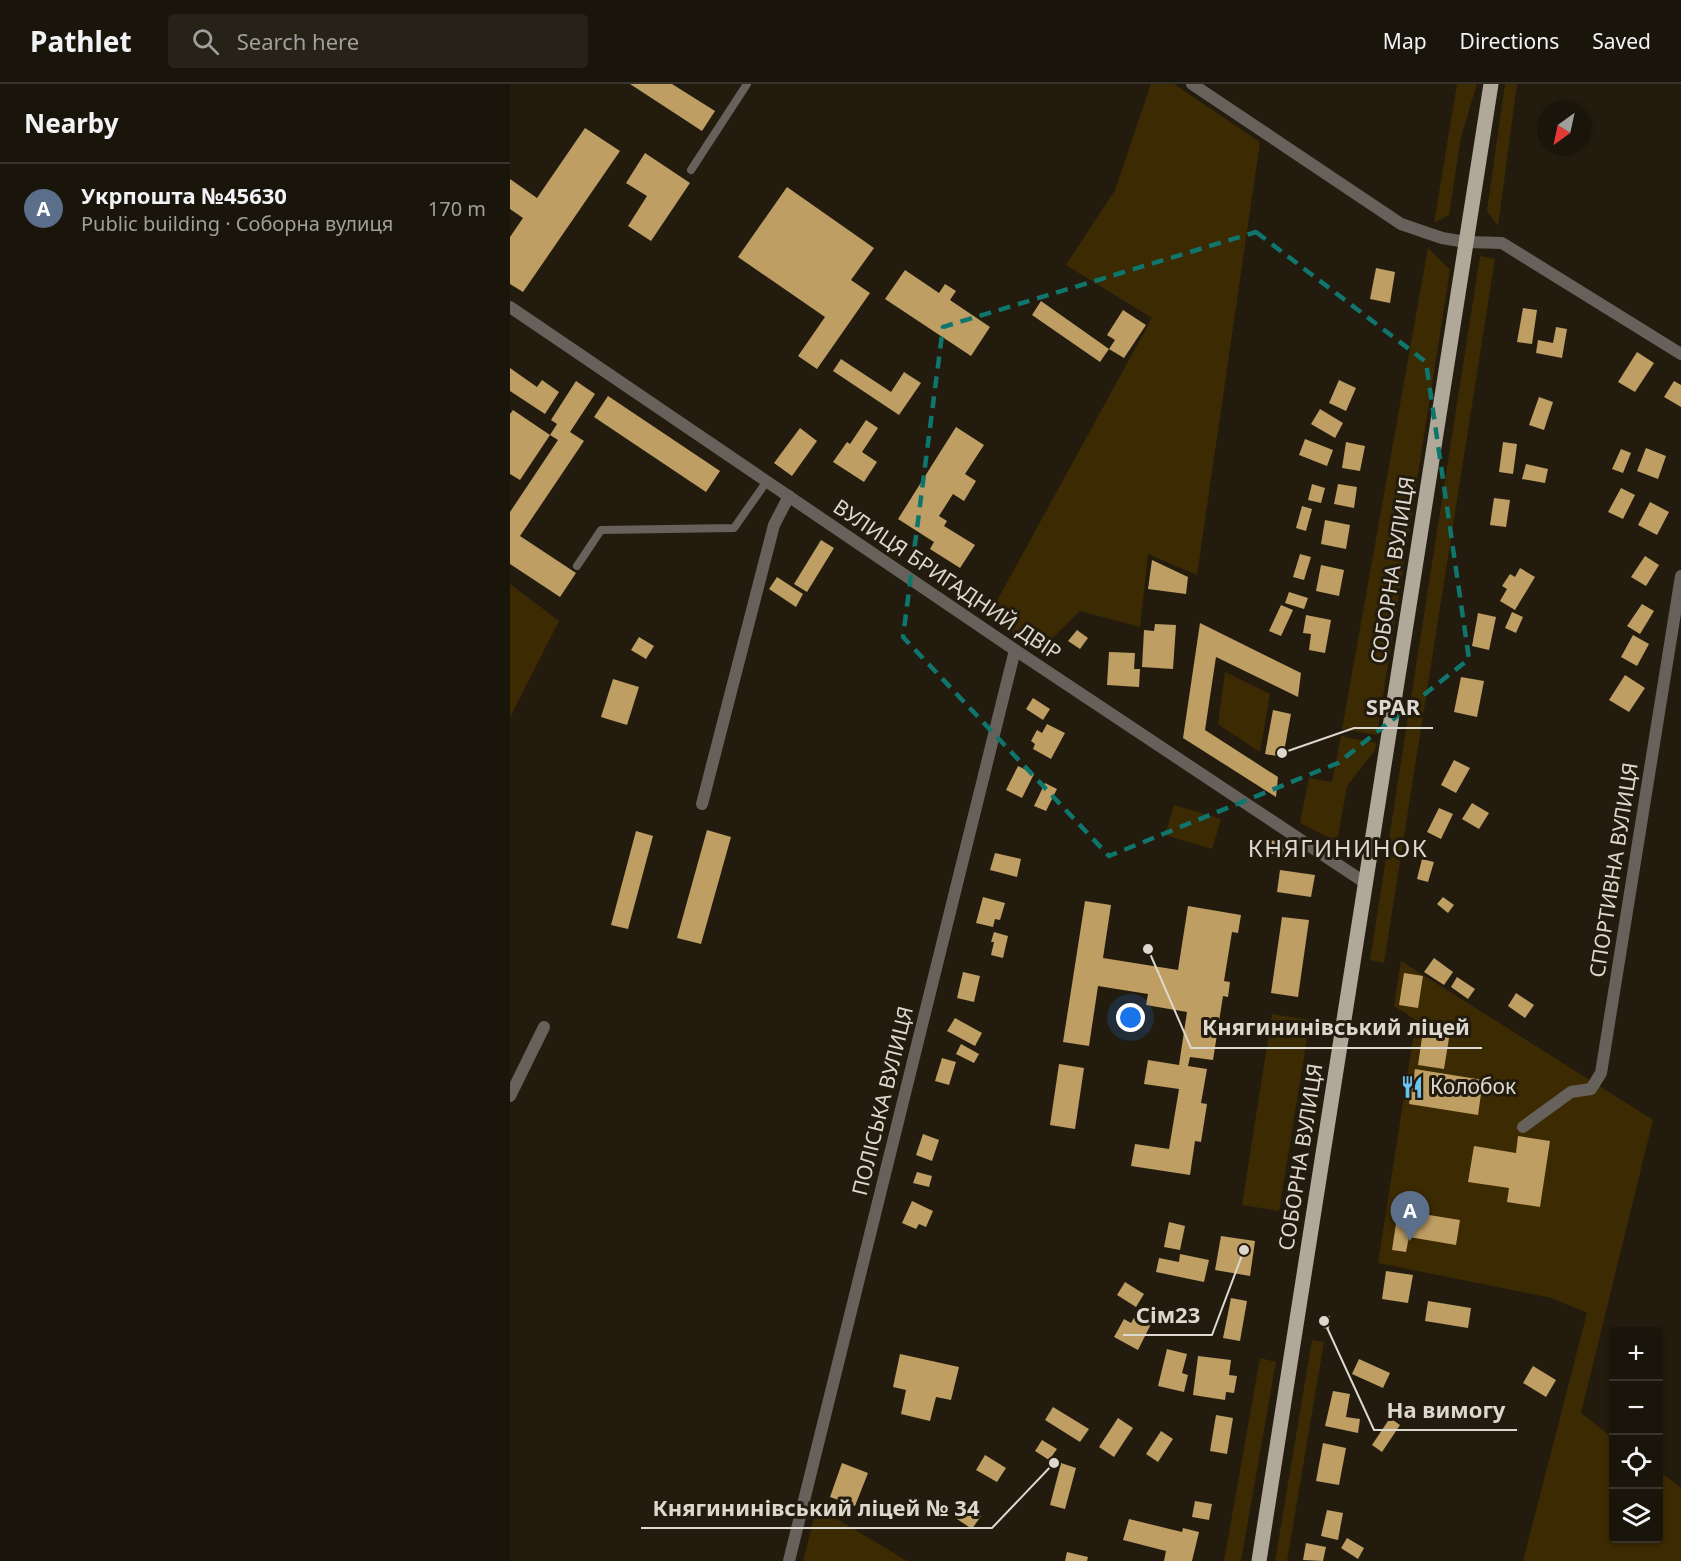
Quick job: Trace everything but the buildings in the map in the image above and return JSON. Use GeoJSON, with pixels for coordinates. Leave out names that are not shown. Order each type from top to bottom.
{"type":"FeatureCollection","features":[{"type":"Feature","properties":{"kind":"main road","name":"СОБОРНА ВУЛИЦЯ"},"geometry":{"type":"LineString","coordinates":[[1259,1561],[1491,84]]}},
{"type":"Feature","properties":{"kind":"street"},"geometry":{"type":"LineString","coordinates":[[1192,84],[1401,224],[1442,238],[1466,242],[1502,243],[1681,354]]}},
{"type":"Feature","properties":{"kind":"street","name":"ВУЛИЦЯ БРИГАДНИЙ ДВІР"},"geometry":{"type":"LineString","coordinates":[[510,307],[1015,650],[1365,882]]}},
{"type":"Feature","properties":{"kind":"street"},"geometry":{"type":"LineString","coordinates":[[702,804],[774,525],[789,496]]}},
{"type":"Feature","properties":{"kind":"street","name":"СПОРТИВНА ВУЛИЦЯ"},"geometry":{"type":"LineString","coordinates":[[1522,1127],[1571,1092],[1591,1089],[1601,1073],[1681,576]]}},
{"type":"Feature","properties":{"kind":"street","name":"ПОЛІСЬКА ВУЛИЦЯ"},"geometry":{"type":"LineString","coordinates":[[789,1561],[1015,650]]}},
{"type":"Feature","properties":{"kind":"street"},"geometry":{"type":"LineString","coordinates":[[510,1096],[544,1027]]}},
{"type":"Feature","properties":{"kind":"lane"},"geometry":{"type":"LineString","coordinates":[[692,170],[747,84]]}},
{"type":"Feature","properties":{"kind":"lane"},"geometry":{"type":"LineString","coordinates":[[577,566],[602,530],[734,528],[767,481]]}},
{"type":"Feature","properties":{"kind":"highlighted area"},"geometry":{"type":"Polygon","coordinates":[[[1256,232],[1426,362],[1469,659],[1338,763],[1109,856],[903,637],[943,327],[1256,232]]]}},
{"type":"Feature","properties":{"kind":"shaded area"},"geometry":{"type":"Polygon","coordinates":[[[1151,84],[1174,84],[1260,142],[1197,575],[1148,554],[1140,627],[1080,611],[1039,651],[988,617],[1152,318],[1066,265],[1115,190],[1151,84]]]}},
{"type":"Feature","properties":{"kind":"shaded area"},"geometry":{"type":"Polygon","coordinates":[[[1457,84],[1477,84],[1461,137],[1449,215],[1434,223],[1457,84]]]}},
{"type":"Feature","properties":{"kind":"shaded area"},"geometry":{"type":"Polygon","coordinates":[[[1505,84],[1517,84],[1498,226],[1487,211],[1505,84]]]}},
{"type":"Feature","properties":{"kind":"shaded area"},"geometry":{"type":"Polygon","coordinates":[[[1428,248],[1450,270],[1377,735],[1342,729],[1428,248]]]}},
{"type":"Feature","properties":{"kind":"shaded area"},"geometry":{"type":"Polygon","coordinates":[[[1480,256],[1495,259],[1384,963],[1370,960],[1480,256]]]}},
{"type":"Feature","properties":{"kind":"shaded area"},"geometry":{"type":"Polygon","coordinates":[[[510,584],[559,621],[510,717],[510,584]]]}},
{"type":"Feature","properties":{"kind":"shaded area"},"geometry":{"type":"Polygon","coordinates":[[[1225,672],[1270,694],[1260,752],[1218,724],[1225,672]]]}},
{"type":"Feature","properties":{"kind":"shaded area"},"geometry":{"type":"Polygon","coordinates":[[[1341,736],[1376,743],[1375,750],[1347,786],[1337,842],[1300,823],[1309,778],[1332,782],[1341,736]]]}},
{"type":"Feature","properties":{"kind":"shaded area"},"geometry":{"type":"Polygon","coordinates":[[[1174,805],[1221,819],[1212,849],[1165,835],[1174,805]]]}},
{"type":"Feature","properties":{"kind":"shaded area"},"geometry":{"type":"Polygon","coordinates":[[[1401,961],[1653,1120],[1581,1413],[1609,1435],[1609,1543],[1663,1543],[1663,1474],[1681,1488],[1681,1561],[1523,1561],[1587,1313],[1552,1298],[1378,1263],[1416,1020],[1394,1006],[1401,961]]]}},
{"type":"Feature","properties":{"kind":"shaded area"},"geometry":{"type":"Polygon","coordinates":[[[1272,1014],[1310,1020],[1279,1211],[1242,1205],[1272,1014]]]}},
{"type":"Feature","properties":{"kind":"shaded area"},"geometry":{"type":"Polygon","coordinates":[[[1312,1340],[1324,1342],[1287,1561],[1275,1561],[1312,1340]]]}},
{"type":"Feature","properties":{"kind":"shaded area"},"geometry":{"type":"Polygon","coordinates":[[[1260,1358],[1276,1362],[1241,1561],[1224,1561],[1260,1358]]]}},
{"type":"Feature","properties":{"kind":"shaded area"},"geometry":{"type":"Polygon","coordinates":[[[817,1507],[907,1561],[803,1561],[817,1507]]]}},
{"type":"Feature","properties":{"kind":"place","name":"SPAR"},"geometry":{"type":"Point","coordinates":[1282,753]}},
{"type":"Feature","properties":{"kind":"place","name":"Княгининівський ліцей"},"geometry":{"type":"Point","coordinates":[1148,949]}},
{"type":"Feature","properties":{"kind":"place","name":"Колобок"},"geometry":{"type":"Point","coordinates":[1412,1087]}},
{"type":"Feature","properties":{"kind":"place","name":"Укрпошта №45630"},"geometry":{"type":"Point","coordinates":[1410,1241]}},
{"type":"Feature","properties":{"kind":"place","name":"Сім23"},"geometry":{"type":"Point","coordinates":[1244,1250]}},
{"type":"Feature","properties":{"kind":"place","name":"На вимогу"},"geometry":{"type":"Point","coordinates":[1324,1321]}},
{"type":"Feature","properties":{"kind":"place","name":"Княгининівський ліцей № 34"},"geometry":{"type":"Point","coordinates":[1054,1463]}},
{"type":"Feature","properties":{"kind":"district","name":"КНЯГИНИНОК"},"geometry":{"type":"Point","coordinates":[1338,849]}}]}
